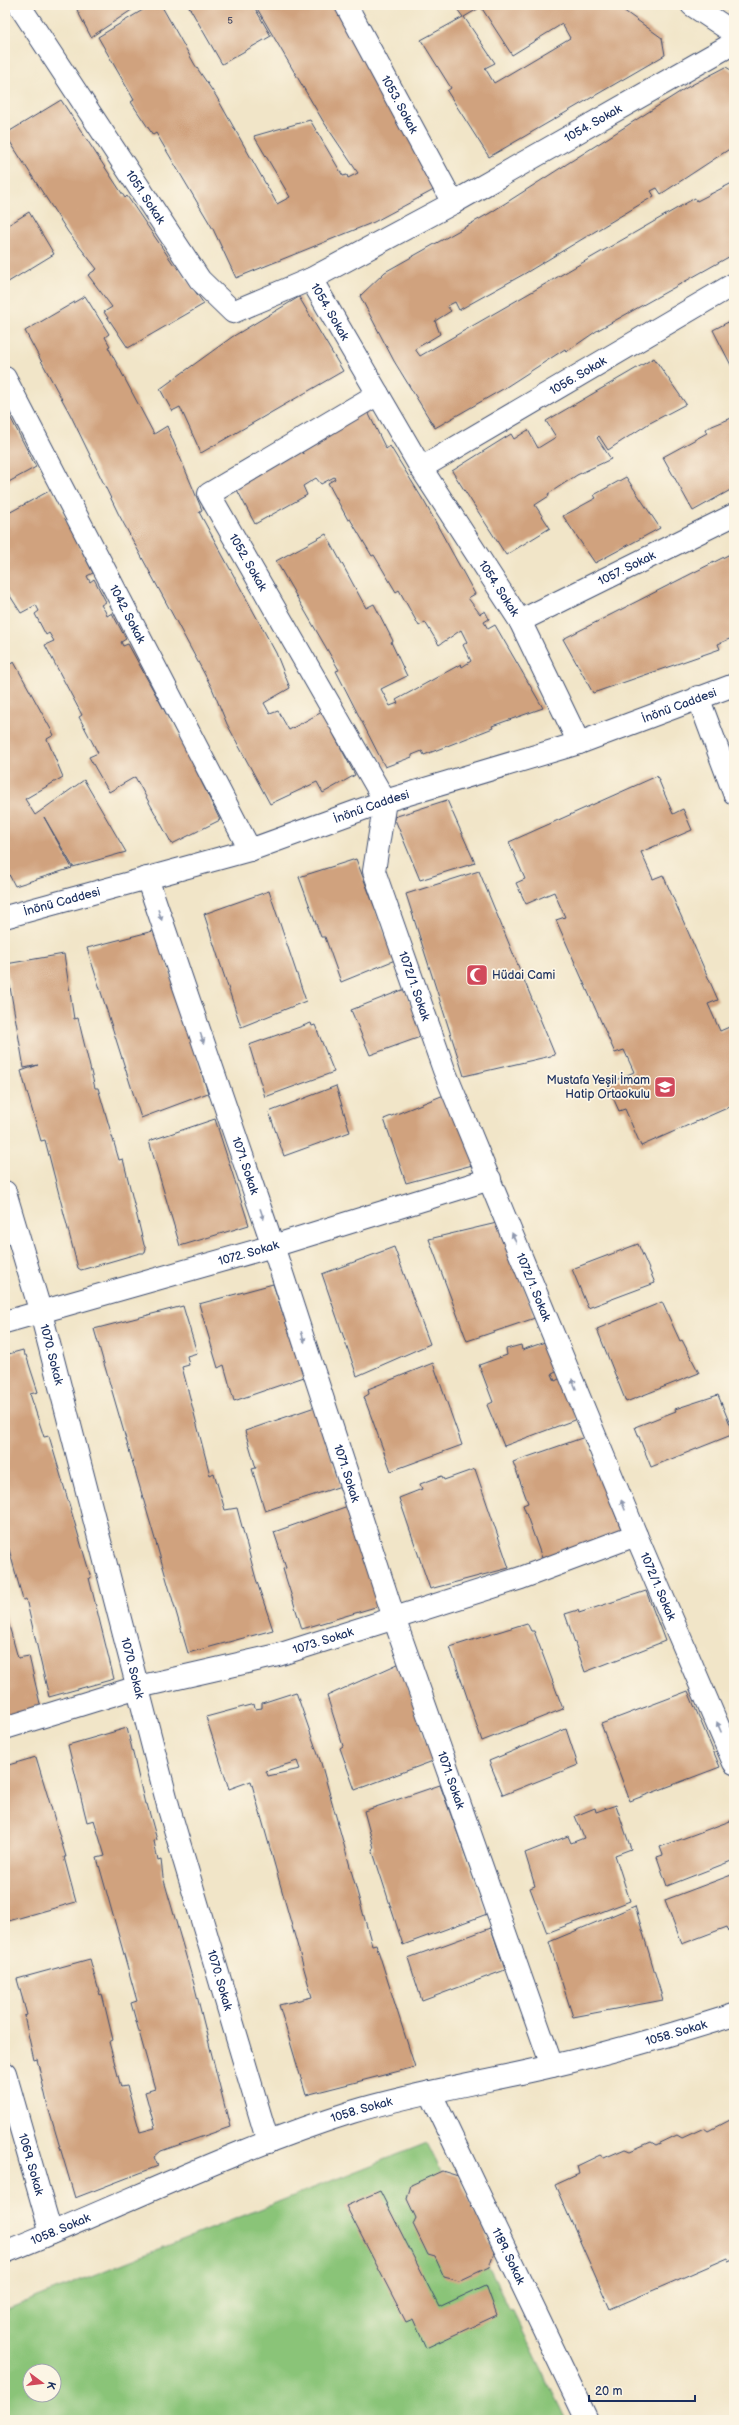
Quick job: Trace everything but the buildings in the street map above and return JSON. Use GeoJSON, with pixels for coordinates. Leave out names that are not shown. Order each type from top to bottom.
{"type":"FeatureCollection","features":[{"type":"Feature","properties":{"kind":"street","name":"1051. Sokak"},"geometry":{"type":"LineString","coordinates":[[19,5],[200,280],[233,312],[311,279]]}},
{"type":"Feature","properties":{"kind":"street","name":"1053. Sokak"},"geometry":{"type":"LineString","coordinates":[[346,5],[453,203]]}},
{"type":"Feature","properties":{"kind":"street"},"geometry":{"type":"LineString","coordinates":[[692,5],[734,33]]}},
{"type":"Feature","properties":{"kind":"street","name":"1054. Sokak"},"geometry":{"type":"LineString","coordinates":[[579,743],[520,622],[422,468],[311,279],[453,203],[734,43]]}},
{"type":"Feature","properties":{"kind":"street","name":"1056. Sokak"},"geometry":{"type":"LineString","coordinates":[[422,468],[734,284]]}},
{"type":"Feature","properties":{"kind":"street","name":"1042. Sokak"},"geometry":{"type":"LineString","coordinates":[[5,378],[250,850]]}},
{"type":"Feature","properties":{"kind":"street","name":"1052. Sokak"},"geometry":{"type":"LineString","coordinates":[[378,394],[209,494],[385,801]]}},
{"type":"Feature","properties":{"kind":"street","name":"1057. Sokak"},"geometry":{"type":"LineString","coordinates":[[520,622],[734,515]]}},
{"type":"Feature","properties":{"kind":"street","name":"İnönü Caddesi"},"geometry":{"type":"LineString","coordinates":[[5,916],[250,850],[385,801],[579,743],[698,697],[734,685]]}},
{"type":"Feature","properties":{"kind":"street"},"geometry":{"type":"LineString","coordinates":[[698,697],[734,793]]}},
{"type":"Feature","properties":{"kind":"street","name":"1072/1. Sokak"},"geometry":{"type":"LineString","coordinates":[[385,801],[374,871],[444,1070],[636,1536],[734,1763]]}},
{"type":"Feature","properties":{"kind":"street","name":"1071. Sokak"},"geometry":{"type":"LineString","coordinates":[[147,878],[273,1246],[394,1618],[552,2066]]}},
{"type":"Feature","properties":{"kind":"street","name":"1072. Sokak"},"geometry":{"type":"LineString","coordinates":[[5,1322],[273,1246],[490,1179]]}},
{"type":"Feature","properties":{"kind":"street","name":"1070. Sokak"},"geometry":{"type":"LineString","coordinates":[[5,1192],[40,1313],[169,1809],[268,2142]]}},
{"type":"Feature","properties":{"kind":"street","name":"1073. Sokak"},"geometry":{"type":"LineString","coordinates":[[5,1728],[138,1686],[278,1655],[521,1578],[636,1536]]}},
{"type":"Feature","properties":{"kind":"street","name":"1058. Sokak"},"geometry":{"type":"LineString","coordinates":[[5,2252],[268,2142],[352,2112],[430,2092],[552,2066],[689,2030],[734,2015]]}},
{"type":"Feature","properties":{"kind":"street","name":"1069. Sokak"},"geometry":{"type":"LineString","coordinates":[[5,2073],[51,2233]]}},
{"type":"Feature","properties":{"kind":"street","name":"1189. Sokak"},"geometry":{"type":"LineString","coordinates":[[430,2092],[587,2420]]}},
{"type":"Feature","properties":{"kind":"green space"},"geometry":{"type":"Polygon","coordinates":[[[427,2143],[510,2310],[512,2309],[566,2420],[5,2420],[5,2310],[427,2143]]]}},
{"type":"Feature","properties":{"kind":"place","name":"Hüdai Cami"},"geometry":{"type":"Point","coordinates":[477,975]}},
{"type":"Feature","properties":{"kind":"place","name":"Mustafa Yeşil İmam Hatip Ortaokulu"},"geometry":{"type":"Point","coordinates":[665,1087]}}]}
